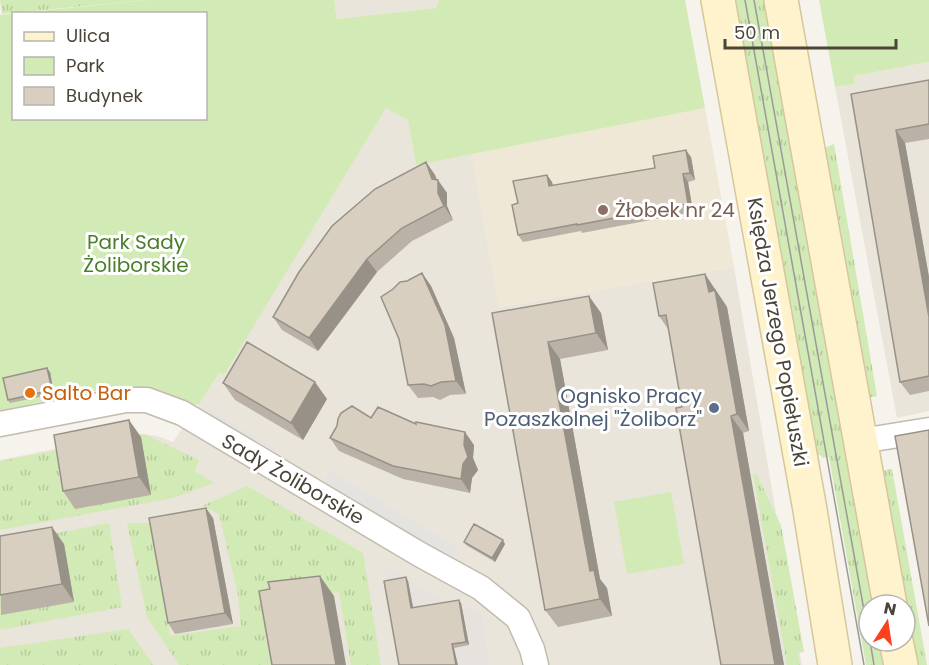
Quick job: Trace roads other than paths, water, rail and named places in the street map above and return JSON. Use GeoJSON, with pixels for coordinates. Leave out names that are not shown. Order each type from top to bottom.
{"type":"FeatureCollection","features":[{"type":"Feature","properties":{"kind":"main road","name":"Księdza Jerzego Popiełuszki"},"geometry":{"type":"LineString","coordinates":[[718,0],[810,510],[835,665]]}},
{"type":"Feature","properties":{"kind":"main road"},"geometry":{"type":"LineString","coordinates":[[781,0],[888,593]]}},
{"type":"Feature","properties":{"kind":"street","name":"Sady Żoliborskie"},"geometry":{"type":"LineString","coordinates":[[0,424],[126,400],[147,400],[173,409],[481,588],[518,618],[532,649],[536,665]]}},
{"type":"Feature","properties":{"kind":"street"},"geometry":{"type":"LineString","coordinates":[[861,441],[929,430]]}},
{"type":"Feature","properties":{"kind":"tram line"},"geometry":{"type":"LineString","coordinates":[[745,0],[864,665]]}},
{"type":"Feature","properties":{"kind":"tram line"},"geometry":{"type":"LineString","coordinates":[[754,0],[861,593]]}},
{"type":"Feature","properties":{"kind":"tram line"},"geometry":{"type":"LineString","coordinates":[[872,653],[874,665]]}},
{"type":"Feature","properties":{"kind":"place","name":"Żłobek nr 24"},"geometry":{"type":"Point","coordinates":[603,210]}},
{"type":"Feature","properties":{"kind":"place","name":"Salto Bar"},"geometry":{"type":"Point","coordinates":[30,393]}},
{"type":"Feature","properties":{"kind":"place","name":"Ognisko Pracy Pozaszkolnej \"Żoliborz\""},"geometry":{"type":"Point","coordinates":[714,408]}},
{"type":"Feature","properties":{"kind":"park label","name":"Park Sady Żoliborskie"},"geometry":{"type":"Point","coordinates":[136,254]}}]}
